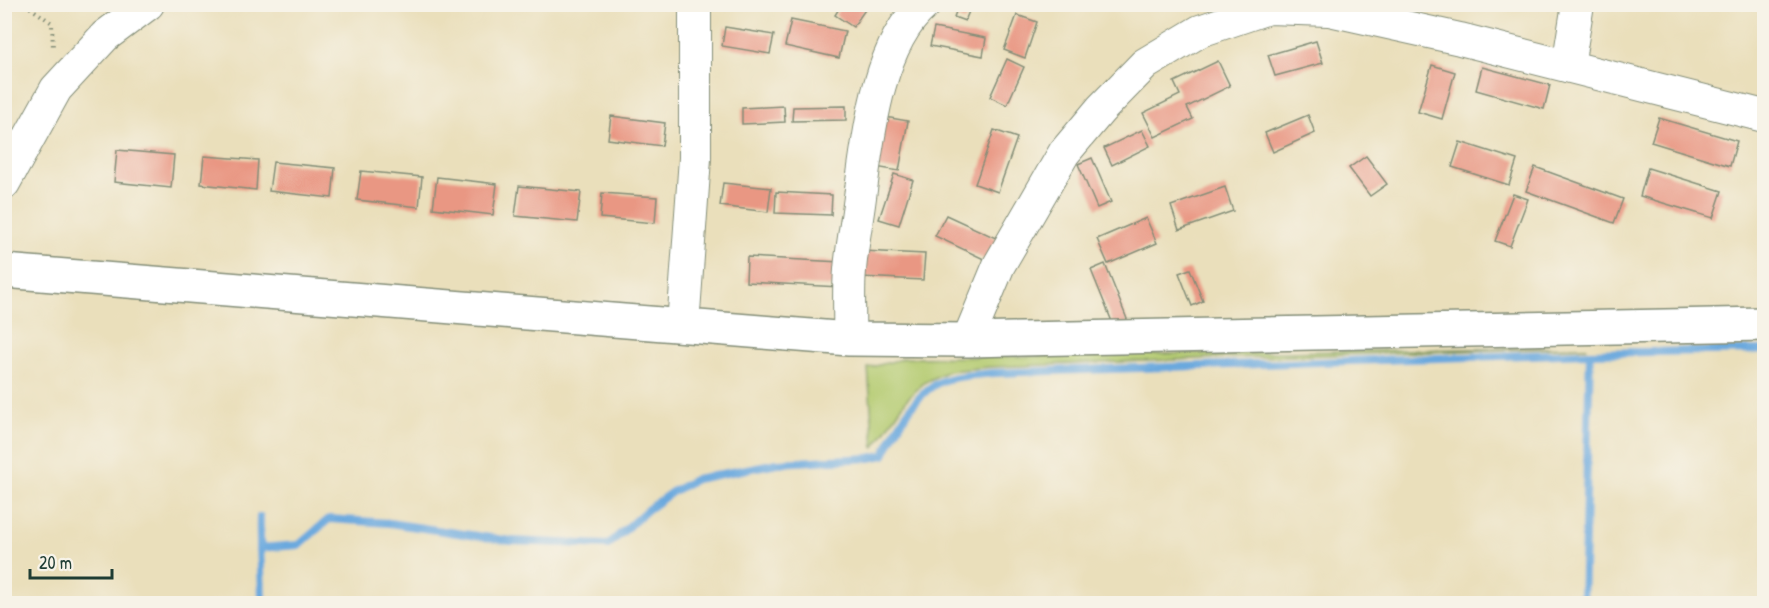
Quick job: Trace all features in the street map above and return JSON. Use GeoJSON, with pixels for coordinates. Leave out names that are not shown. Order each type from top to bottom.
{"type":"FeatureCollection","features":[{"type":"Feature","properties":{"kind":"street"},"geometry":{"type":"LineString","coordinates":[[4,183],[56,88],[105,36],[148,4]]}},
{"type":"Feature","properties":{"kind":"street"},"geometry":{"type":"LineString","coordinates":[[683,326],[695,158],[696,4]]}},
{"type":"Feature","properties":{"kind":"street"},"geometry":{"type":"LineString","coordinates":[[849,339],[850,269],[868,140],[880,84],[897,41],[914,14],[925,4]]}},
{"type":"Feature","properties":{"kind":"street"},"geometry":{"type":"LineString","coordinates":[[1568,66],[1578,4]]}},
{"type":"Feature","properties":{"kind":"street"},"geometry":{"type":"LineString","coordinates":[[968,340],[999,266],[1064,153],[1101,109],[1145,64],[1200,31],[1268,6],[1329,10],[1460,39],[1764,116]]}},
{"type":"Feature","properties":{"kind":"street"},"geometry":{"type":"LineString","coordinates":[[4,271],[849,339],[968,340],[1764,324]]}},
{"type":"Feature","properties":{"kind":"path"},"geometry":{"type":"LineString","coordinates":[[25,4],[52,23],[56,88]]}},
{"type":"Feature","properties":{"kind":"green space"},"geometry":{"type":"Polygon","coordinates":[[[1587,347],[1219,358],[990,367],[948,371],[925,382],[907,399],[874,448],[868,368],[905,358],[1587,347]]]}},
{"type":"Feature","properties":{"kind":"building"},"geometry":{"type":"Polygon","coordinates":[[[842,4],[869,4],[853,27],[835,15],[842,4]]]}},
{"type":"Feature","properties":{"kind":"building"},"geometry":{"type":"Polygon","coordinates":[[[959,4],[972,4],[965,21],[954,17],[959,4]]]}},
{"type":"Feature","properties":{"kind":"building"},"geometry":{"type":"Polygon","coordinates":[[[1017,15],[1037,22],[1025,58],[1004,50],[1017,15]]]}},
{"type":"Feature","properties":{"kind":"building"},"geometry":{"type":"Polygon","coordinates":[[[791,20],[845,31],[839,58],[785,46],[791,20]]]}},
{"type":"Feature","properties":{"kind":"building"},"geometry":{"type":"Polygon","coordinates":[[[725,27],[774,35],[770,54],[722,46],[725,27]]]}},
{"type":"Feature","properties":{"kind":"building"},"geometry":{"type":"Polygon","coordinates":[[[934,28],[986,38],[983,56],[930,46],[934,28]]]}},
{"type":"Feature","properties":{"kind":"building"},"geometry":{"type":"Polygon","coordinates":[[[1316,41],[1323,63],[1275,76],[1268,55],[1316,41]]]}},
{"type":"Feature","properties":{"kind":"building"},"geometry":{"type":"Polygon","coordinates":[[[1007,59],[1024,67],[1007,105],[990,97],[1007,59]]]}},
{"type":"Feature","properties":{"kind":"building"},"geometry":{"type":"Polygon","coordinates":[[[1218,61],[1230,86],[1187,107],[1193,119],[1155,137],[1143,113],[1180,95],[1174,82],[1218,61]]]}},
{"type":"Feature","properties":{"kind":"building"},"geometry":{"type":"Polygon","coordinates":[[[1432,65],[1455,72],[1442,119],[1418,112],[1432,65]]]}},
{"type":"Feature","properties":{"kind":"building"},"geometry":{"type":"Polygon","coordinates":[[[1482,67],[1550,85],[1544,109],[1476,90],[1482,67]]]}},
{"type":"Feature","properties":{"kind":"building"},"geometry":{"type":"Polygon","coordinates":[[[784,106],[785,122],[742,124],[742,108],[784,106]]]}},
{"type":"Feature","properties":{"kind":"building"},"geometry":{"type":"Polygon","coordinates":[[[846,106],[846,120],[792,121],[793,107],[846,106]]]}},
{"type":"Feature","properties":{"kind":"building"},"geometry":{"type":"Polygon","coordinates":[[[1308,115],[1315,133],[1273,152],[1265,133],[1308,115]]]}},
{"type":"Feature","properties":{"kind":"building"},"geometry":{"type":"Polygon","coordinates":[[[611,116],[665,123],[662,146],[608,139],[611,116]]]}},
{"type":"Feature","properties":{"kind":"building"},"geometry":{"type":"Polygon","coordinates":[[[885,117],[908,121],[899,171],[875,167],[885,117]]]}},
{"type":"Feature","properties":{"kind":"building"},"geometry":{"type":"Polygon","coordinates":[[[1659,118],[1737,141],[1730,166],[1651,142],[1659,118]]]}},
{"type":"Feature","properties":{"kind":"building"},"geometry":{"type":"Polygon","coordinates":[[[994,130],[1017,138],[998,192],[975,184],[994,130]]]}},
{"type":"Feature","properties":{"kind":"building"},"geometry":{"type":"Polygon","coordinates":[[[1142,130],[1150,146],[1112,165],[1104,148],[1142,130]]]}},
{"type":"Feature","properties":{"kind":"building"},"geometry":{"type":"Polygon","coordinates":[[[1460,142],[1517,160],[1509,185],[1452,167],[1460,142]]]}},
{"type":"Feature","properties":{"kind":"building"},"geometry":{"type":"Polygon","coordinates":[[[117,150],[174,155],[171,188],[114,182],[117,150]]]}},
{"type":"Feature","properties":{"kind":"building"},"geometry":{"type":"Polygon","coordinates":[[[204,156],[258,160],[256,190],[201,184],[204,156]]]}},
{"type":"Feature","properties":{"kind":"building"},"geometry":{"type":"Polygon","coordinates":[[[1366,156],[1387,184],[1370,196],[1349,168],[1366,156]]]}},
{"type":"Feature","properties":{"kind":"building"},"geometry":{"type":"Polygon","coordinates":[[[1092,158],[1111,202],[1097,208],[1078,164],[1092,158]]]}},
{"type":"Feature","properties":{"kind":"building"},"geometry":{"type":"Polygon","coordinates":[[[273,162],[335,168],[332,198],[269,191],[273,162]]]}},
{"type":"Feature","properties":{"kind":"building"},"geometry":{"type":"Polygon","coordinates":[[[1535,167],[1623,199],[1614,223],[1526,191],[1535,167]]]}},
{"type":"Feature","properties":{"kind":"building"},"geometry":{"type":"Polygon","coordinates":[[[1648,168],[1722,191],[1713,218],[1640,196],[1648,168]]]}},
{"type":"Feature","properties":{"kind":"building"},"geometry":{"type":"Polygon","coordinates":[[[361,171],[422,177],[419,207],[357,200],[361,171]]]}},
{"type":"Feature","properties":{"kind":"building"},"geometry":{"type":"Polygon","coordinates":[[[894,174],[913,180],[899,225],[879,219],[894,174]]]}},
{"type":"Feature","properties":{"kind":"building"},"geometry":{"type":"Polygon","coordinates":[[[437,177],[497,184],[493,215],[433,208],[437,177]]]}},
{"type":"Feature","properties":{"kind":"building"},"geometry":{"type":"Polygon","coordinates":[[[723,183],[771,188],[768,212],[720,206],[723,183]]]}},
{"type":"Feature","properties":{"kind":"building"},"geometry":{"type":"Polygon","coordinates":[[[519,186],[581,192],[577,222],[515,216],[519,186]]]}},
{"type":"Feature","properties":{"kind":"building"},"geometry":{"type":"Polygon","coordinates":[[[1225,187],[1233,211],[1179,230],[1171,206],[1225,187]]]}},
{"type":"Feature","properties":{"kind":"building"},"geometry":{"type":"Polygon","coordinates":[[[776,192],[832,195],[831,215],[775,213],[776,192]]]}},
{"type":"Feature","properties":{"kind":"building"},"geometry":{"type":"Polygon","coordinates":[[[602,193],[657,197],[655,223],[600,218],[602,193]]]}},
{"type":"Feature","properties":{"kind":"building"},"geometry":{"type":"Polygon","coordinates":[[[1513,194],[1528,199],[1510,246],[1495,241],[1513,194]]]}},
{"type":"Feature","properties":{"kind":"building"},"geometry":{"type":"Polygon","coordinates":[[[946,215],[998,239],[988,261],[935,236],[946,215]]]}},
{"type":"Feature","properties":{"kind":"building"},"geometry":{"type":"Polygon","coordinates":[[[1146,218],[1157,243],[1108,264],[1097,239],[1146,218]]]}},
{"type":"Feature","properties":{"kind":"building"},"geometry":{"type":"Polygon","coordinates":[[[862,251],[925,254],[923,280],[861,277],[862,251]]]}},
{"type":"Feature","properties":{"kind":"building"},"geometry":{"type":"Polygon","coordinates":[[[747,257],[841,262],[840,287],[746,282],[747,257]]]}},
{"type":"Feature","properties":{"kind":"building"},"geometry":{"type":"Polygon","coordinates":[[[1105,264],[1129,324],[1115,329],[1091,270],[1105,264]]]}},
{"type":"Feature","properties":{"kind":"building"},"geometry":{"type":"Polygon","coordinates":[[[1190,269],[1203,301],[1192,306],[1179,273],[1190,269]]]}},
{"type":"Feature","properties":{"kind":"waterway"},"geometry":{"type":"LineString","coordinates":[[259,548],[299,545],[329,519],[389,523],[511,541],[608,545],[647,510],[672,492],[696,479],[777,463],[869,458],[884,455],[900,424],[915,402],[932,386],[960,376],[1590,353],[1764,350]]}},
{"type":"Feature","properties":{"kind":"waterway"},"geometry":{"type":"LineString","coordinates":[[1583,604],[1590,353]]}},
{"type":"Feature","properties":{"kind":"waterway"},"geometry":{"type":"LineString","coordinates":[[260,517],[262,604]]}}]}
